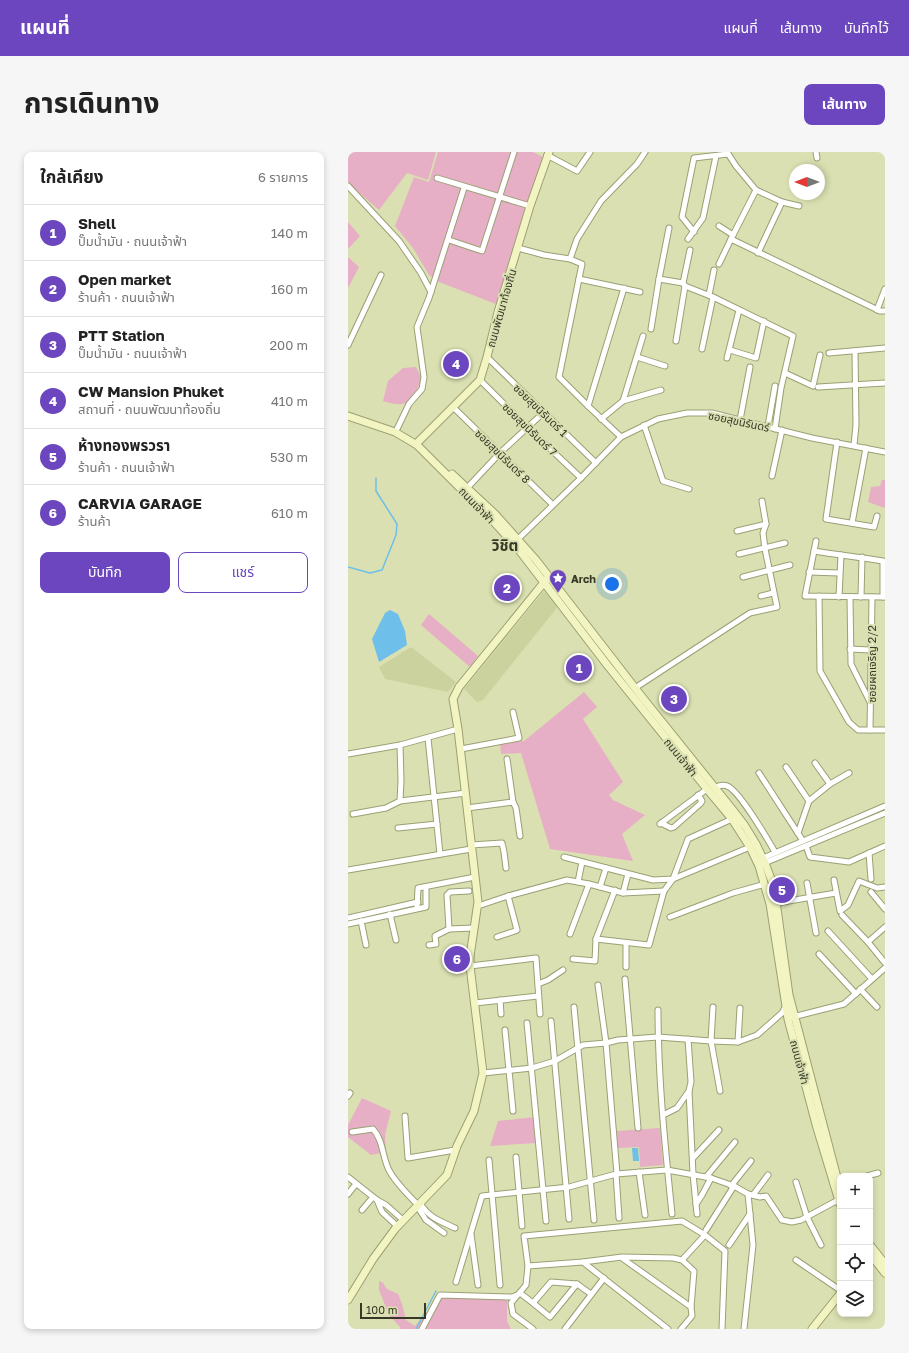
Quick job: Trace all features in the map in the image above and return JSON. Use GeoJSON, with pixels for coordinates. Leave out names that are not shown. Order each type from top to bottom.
{"type":"FeatureCollection","features":[{"type":"Feature","properties":{"kind":"main road","name":"ถนนพัฒนาท้องถิ่น"},"geometry":{"type":"LineString","coordinates":[[418,442],[480,380],[498,312],[530,206],[548,154]]}},
{"type":"Feature","properties":{"kind":"main road","name":"ถนนเจ้าฟ้า"},"geometry":{"type":"LineString","coordinates":[[348,410],[397,429],[418,442],[468,488],[518,538],[549,575],[635,688],[745,826],[774,887],[791,1018],[837,1194]]}},
{"type":"Feature","properties":{"kind":"main road","name":"ถนนเจ้าฟ้า"},"geometry":{"type":"LineString","coordinates":[[348,416],[396,432],[417,445],[492,520],[516,546],[608,666],[732,819],[750,848],[761,862],[764,884],[770,904],[786,1006],[791,1018],[837,1177]]}},
{"type":"Feature","properties":{"kind":"main road"},"geometry":{"type":"LineString","coordinates":[[348,1300],[372,1259],[397,1226],[448,1176],[455,1150],[474,1111],[483,1073],[470,966],[470,956],[478,906],[461,749],[453,699],[459,687],[549,575]]}},
{"type":"Feature","properties":{"kind":"main road"},"geometry":{"type":"LineString","coordinates":[[873,1254],[885,1264]]}},
{"type":"Feature","properties":{"kind":"main road"},"geometry":{"type":"LineString","coordinates":[[873,1255],[885,1273]]}},
{"type":"Feature","properties":{"kind":"main road"},"geometry":{"type":"LineString","coordinates":[[812,1329],[837,1298]]}},
{"type":"Feature","properties":{"kind":"street"},"geometry":{"type":"LineString","coordinates":[[448,240],[482,251],[498,197],[514,152]]}},
{"type":"Feature","properties":{"kind":"street"},"geometry":{"type":"LineString","coordinates":[[548,154],[577,171],[590,152]]}},
{"type":"Feature","properties":{"kind":"street"},"geometry":{"type":"LineString","coordinates":[[570,259],[577,238],[601,202],[637,164],[644,152]]}},
{"type":"Feature","properties":{"kind":"street"},"geometry":{"type":"LineString","coordinates":[[694,232],[682,217],[694,158],[716,156],[728,153],[736,166],[756,190],[782,202],[799,206]]}},
{"type":"Feature","properties":{"kind":"street"},"geometry":{"type":"LineString","coordinates":[[688,239],[703,218],[716,156]]}},
{"type":"Feature","properties":{"kind":"street"},"geometry":{"type":"LineString","coordinates":[[437,178],[464,188],[530,206]]}},
{"type":"Feature","properties":{"kind":"street"},"geometry":{"type":"LineString","coordinates":[[348,186],[399,241],[421,273],[431,292]]}},
{"type":"Feature","properties":{"kind":"street"},"geometry":{"type":"LineString","coordinates":[[397,429],[409,404],[422,389],[424,377],[417,328],[431,292],[464,188]]}},
{"type":"Feature","properties":{"kind":"street"},"geometry":{"type":"LineString","coordinates":[[719,264],[756,190]]}},
{"type":"Feature","properties":{"kind":"street"},"geometry":{"type":"LineString","coordinates":[[758,253],[782,202]]}},
{"type":"Feature","properties":{"kind":"street"},"geometry":{"type":"LineString","coordinates":[[719,226],[732,237],[758,253],[876,310],[885,312]]}},
{"type":"Feature","properties":{"kind":"street"},"geometry":{"type":"LineString","coordinates":[[651,329],[669,228]]}},
{"type":"Feature","properties":{"kind":"street"},"geometry":{"type":"LineString","coordinates":[[518,248],[570,259],[582,264],[559,377],[621,437]]}},
{"type":"Feature","properties":{"kind":"street"},"geometry":{"type":"LineString","coordinates":[[676,341],[690,250]]}},
{"type":"Feature","properties":{"kind":"street"},"geometry":{"type":"LineString","coordinates":[[702,349],[714,270]]}},
{"type":"Feature","properties":{"kind":"street"},"geometry":{"type":"LineString","coordinates":[[348,345],[381,275]]}},
{"type":"Feature","properties":{"kind":"street"},"geometry":{"type":"LineString","coordinates":[[579,279],[640,292]]}},
{"type":"Feature","properties":{"kind":"street"},"geometry":{"type":"LineString","coordinates":[[659,279],[684,284],[793,336],[775,429]]}},
{"type":"Feature","properties":{"kind":"street"},"geometry":{"type":"LineString","coordinates":[[588,406],[624,288]]}},
{"type":"Feature","properties":{"kind":"street"},"geometry":{"type":"LineString","coordinates":[[876,310],[885,289]]}},
{"type":"Feature","properties":{"kind":"street"},"geometry":{"type":"LineString","coordinates":[[727,358],[739,310]]}},
{"type":"Feature","properties":{"kind":"street"},"geometry":{"type":"LineString","coordinates":[[730,350],[756,358],[764,321]]}},
{"type":"Feature","properties":{"kind":"street"},"geometry":{"type":"LineString","coordinates":[[623,401],[643,336]]}},
{"type":"Feature","properties":{"kind":"street"},"geometry":{"type":"LineString","coordinates":[[829,353],[885,348]]}},
{"type":"Feature","properties":{"kind":"street"},"geometry":{"type":"LineString","coordinates":[[854,445],[856,425],[855,351]]}},
{"type":"Feature","properties":{"kind":"street"},"geometry":{"type":"LineString","coordinates":[[785,373],[813,386],[820,355]]}},
{"type":"Feature","properties":{"kind":"street","name":"ซอยสุขนิรันดร์ 1"},"geometry":{"type":"LineString","coordinates":[[487,357],[596,463]]}},
{"type":"Feature","properties":{"kind":"street"},"geometry":{"type":"LineString","coordinates":[[637,357],[665,366]]}},
{"type":"Feature","properties":{"kind":"street"},"geometry":{"type":"LineString","coordinates":[[740,420],[750,367]]}},
{"type":"Feature","properties":{"kind":"street","name":"ซอยสุขนิรันดร์ 7"},"geometry":{"type":"LineString","coordinates":[[480,380],[581,478]]}},
{"type":"Feature","properties":{"kind":"street"},"geometry":{"type":"LineString","coordinates":[[818,387],[885,383]]}},
{"type":"Feature","properties":{"kind":"street"},"geometry":{"type":"LineString","coordinates":[[768,426],[775,386]]}},
{"type":"Feature","properties":{"kind":"street"},"geometry":{"type":"LineString","coordinates":[[601,419],[623,401],[662,390]]}},
{"type":"Feature","properties":{"kind":"street","name":"ซอยสุขนิรันดร์ 8"},"geometry":{"type":"LineString","coordinates":[[453,407],[553,505]]}},
{"type":"Feature","properties":{"kind":"street"},"geometry":{"type":"LineString","coordinates":[[468,488],[500,453],[543,413]]}},
{"type":"Feature","properties":{"kind":"street","name":"ซอยสุขนิรันดร์"},"geometry":{"type":"LineString","coordinates":[[518,538],[581,478],[621,437],[658,419],[687,413],[712,413],[775,429],[885,452]]}},
{"type":"Feature","properties":{"kind":"street"},"geometry":{"type":"LineString","coordinates":[[644,425],[663,481],[689,489]]}},
{"type":"Feature","properties":{"kind":"street"},"geometry":{"type":"LineString","coordinates":[[772,476],[782,430]]}},
{"type":"Feature","properties":{"kind":"street"},"geometry":{"type":"LineString","coordinates":[[837,442],[826,519],[874,527],[877,516]]}},
{"type":"Feature","properties":{"kind":"street"},"geometry":{"type":"LineString","coordinates":[[852,523],[866,448]]}},
{"type":"Feature","properties":{"kind":"street"},"geometry":{"type":"LineString","coordinates":[[635,688],[750,614],[777,607],[768,571],[763,533],[766,524],[762,501]]}},
{"type":"Feature","properties":{"kind":"street"},"geometry":{"type":"LineString","coordinates":[[737,531],[766,524]]}},
{"type":"Feature","properties":{"kind":"street"},"geometry":{"type":"LineString","coordinates":[[814,550],[841,556],[862,557],[883,561],[884,597],[805,596],[809,572],[816,541]]}},
{"type":"Feature","properties":{"kind":"street"},"geometry":{"type":"LineString","coordinates":[[739,554],[785,543]]}},
{"type":"Feature","properties":{"kind":"street"},"geometry":{"type":"LineString","coordinates":[[839,596],[841,556]]}},
{"type":"Feature","properties":{"kind":"street"},"geometry":{"type":"LineString","coordinates":[[861,597],[862,557]]}},
{"type":"Feature","properties":{"kind":"street"},"geometry":{"type":"LineString","coordinates":[[743,576],[790,565]]}},
{"type":"Feature","properties":{"kind":"street"},"geometry":{"type":"LineString","coordinates":[[809,572],[839,573]]}},
{"type":"Feature","properties":{"kind":"street"},"geometry":{"type":"LineString","coordinates":[[760,596],[773,593]]}},
{"type":"Feature","properties":{"kind":"street"},"geometry":{"type":"LineString","coordinates":[[819,596],[820,671],[849,722],[858,730],[885,730]]}},
{"type":"Feature","properties":{"kind":"street"},"geometry":{"type":"LineString","coordinates":[[850,597],[851,664],[870,703]]}},
{"type":"Feature","properties":{"kind":"street","name":"ซอยผถเจริญ 2/2"},"geometry":{"type":"LineString","coordinates":[[870,730],[870,650],[872,597]]}},
{"type":"Feature","properties":{"kind":"street"},"geometry":{"type":"LineString","coordinates":[[850,649],[870,650]]}},
{"type":"Feature","properties":{"kind":"street"},"geometry":{"type":"LineString","coordinates":[[461,749],[519,738],[513,712]]}},
{"type":"Feature","properties":{"kind":"street"},"geometry":{"type":"LineString","coordinates":[[348,754],[400,745],[458,729]]}},
{"type":"Feature","properties":{"kind":"street"},"geometry":{"type":"LineString","coordinates":[[428,738],[440,854]]}},
{"type":"Feature","properties":{"kind":"street"},"geometry":{"type":"LineString","coordinates":[[400,745],[400,801]]}},
{"type":"Feature","properties":{"kind":"street"},"geometry":{"type":"LineString","coordinates":[[506,759],[520,836]]}},
{"type":"Feature","properties":{"kind":"street"},"geometry":{"type":"LineString","coordinates":[[815,763],[830,784]]}},
{"type":"Feature","properties":{"kind":"street"},"geometry":{"type":"LineString","coordinates":[[786,767],[809,801]]}},
{"type":"Feature","properties":{"kind":"street"},"geometry":{"type":"LineString","coordinates":[[798,833],[809,801],[830,784],[849,772]]}},
{"type":"Feature","properties":{"kind":"street"},"geometry":{"type":"LineString","coordinates":[[759,774],[803,841]]}},
{"type":"Feature","properties":{"kind":"street"},"geometry":{"type":"LineString","coordinates":[[715,787],[725,785],[729,786],[733,790],[775,852]]}},
{"type":"Feature","properties":{"kind":"street"},"geometry":{"type":"LineString","coordinates":[[698,795],[702,801],[700,804],[674,827],[671,828],[660,824],[698,795],[707,789]]}},
{"type":"Feature","properties":{"kind":"street"},"geometry":{"type":"LineString","coordinates":[[353,814],[386,808],[400,801],[466,793]]}},
{"type":"Feature","properties":{"kind":"street"},"geometry":{"type":"LineString","coordinates":[[467,808],[513,802]]}},
{"type":"Feature","properties":{"kind":"street"},"geometry":{"type":"LineString","coordinates":[[761,862],[775,852],[885,806]]}},
{"type":"Feature","properties":{"kind":"street"},"geometry":{"type":"LineString","coordinates":[[761,862],[806,846],[885,813]]}},
{"type":"Feature","properties":{"kind":"street"},"geometry":{"type":"LineString","coordinates":[[596,939],[649,944],[664,891],[673,879],[688,839],[732,819]]}},
{"type":"Feature","properties":{"kind":"street"},"geometry":{"type":"LineString","coordinates":[[398,828],[437,824]]}},
{"type":"Feature","properties":{"kind":"street"},"geometry":{"type":"LineString","coordinates":[[348,870],[471,847],[502,843],[506,868]]}},
{"type":"Feature","properties":{"kind":"street"},"geometry":{"type":"LineString","coordinates":[[806,846],[810,857],[849,862],[885,846]]}},
{"type":"Feature","properties":{"kind":"street"},"geometry":{"type":"LineString","coordinates":[[564,857],[653,880],[673,879],[750,848]]}},
{"type":"Feature","properties":{"kind":"street"},"geometry":{"type":"LineString","coordinates":[[869,853],[871,879]]}},
{"type":"Feature","properties":{"kind":"street"},"geometry":{"type":"LineString","coordinates":[[578,882],[582,862]]}},
{"type":"Feature","properties":{"kind":"street"},"geometry":{"type":"LineString","coordinates":[[600,887],[606,868]]}},
{"type":"Feature","properties":{"kind":"street"},"geometry":{"type":"LineString","coordinates":[[623,893],[628,874]]}},
{"type":"Feature","properties":{"kind":"street"},"geometry":{"type":"LineString","coordinates":[[417,908],[418,888],[475,877]]}},
{"type":"Feature","properties":{"kind":"street"},"geometry":{"type":"LineString","coordinates":[[478,906],[567,880],[623,893],[664,891]]}},
{"type":"Feature","properties":{"kind":"street"},"geometry":{"type":"LineString","coordinates":[[834,880],[840,911],[848,905],[858,881],[877,888],[885,886]]}},
{"type":"Feature","properties":{"kind":"street"},"geometry":{"type":"LineString","coordinates":[[807,883],[816,933]]}},
{"type":"Feature","properties":{"kind":"street"},"geometry":{"type":"LineString","coordinates":[[570,934],[589,884]]}},
{"type":"Feature","properties":{"kind":"street"},"geometry":{"type":"LineString","coordinates":[[670,917],[733,893],[764,884]]}},
{"type":"Feature","properties":{"kind":"street"},"geometry":{"type":"LineString","coordinates":[[348,924],[426,907],[426,887]]}},
{"type":"Feature","properties":{"kind":"street"},"geometry":{"type":"LineString","coordinates":[[573,959],[595,961],[596,939],[615,890]]}},
{"type":"Feature","properties":{"kind":"street"},"geometry":{"type":"LineString","coordinates":[[449,929],[447,895],[450,892],[469,891]]}},
{"type":"Feature","properties":{"kind":"street"},"geometry":{"type":"LineString","coordinates":[[777,903],[836,892]]}},
{"type":"Feature","properties":{"kind":"street"},"geometry":{"type":"LineString","coordinates":[[871,892],[885,909]]}},
{"type":"Feature","properties":{"kind":"street"},"geometry":{"type":"LineString","coordinates":[[497,937],[515,932],[517,930],[508,896]]}},
{"type":"Feature","properties":{"kind":"street"},"geometry":{"type":"LineString","coordinates":[[348,918],[418,902]]}},
{"type":"Feature","properties":{"kind":"street"},"geometry":{"type":"LineString","coordinates":[[390,914],[396,940]]}},
{"type":"Feature","properties":{"kind":"street"},"geometry":{"type":"LineString","coordinates":[[842,915],[885,962]]}},
{"type":"Feature","properties":{"kind":"street"},"geometry":{"type":"LineString","coordinates":[[360,921],[366,945]]}},
{"type":"Feature","properties":{"kind":"street"},"geometry":{"type":"LineString","coordinates":[[868,942],[885,927]]}},
{"type":"Feature","properties":{"kind":"street"},"geometry":{"type":"LineString","coordinates":[[429,945],[436,944],[435,936],[449,929],[474,928]]}},
{"type":"Feature","properties":{"kind":"street"},"geometry":{"type":"LineString","coordinates":[[828,931],[872,979]]}},
{"type":"Feature","properties":{"kind":"street"},"geometry":{"type":"LineString","coordinates":[[626,943],[626,967]]}},
{"type":"Feature","properties":{"kind":"street"},"geometry":{"type":"LineString","coordinates":[[819,954],[856,994]]}},
{"type":"Feature","properties":{"kind":"street"},"geometry":{"type":"LineString","coordinates":[[470,966],[536,958],[540,1014]]}},
{"type":"Feature","properties":{"kind":"street"},"geometry":{"type":"LineString","coordinates":[[791,1018],[844,1004],[885,968]]}},
{"type":"Feature","properties":{"kind":"street"},"geometry":{"type":"LineString","coordinates":[[538,984],[548,980],[563,970]]}},
{"type":"Feature","properties":{"kind":"street"},"geometry":{"type":"LineString","coordinates":[[625,979],[638,1128]]}},
{"type":"Feature","properties":{"kind":"street"},"geometry":{"type":"LineString","coordinates":[[598,985],[606,1043],[617,1174],[619,1218]]}},
{"type":"Feature","properties":{"kind":"street"},"geometry":{"type":"LineString","coordinates":[[860,990],[877,1007]]}},
{"type":"Feature","properties":{"kind":"street"},"geometry":{"type":"LineString","coordinates":[[475,1003],[538,996]]}},
{"type":"Feature","properties":{"kind":"street"},"geometry":{"type":"LineString","coordinates":[[500,1000],[501,1014]]}},
{"type":"Feature","properties":{"kind":"street"},"geometry":{"type":"LineString","coordinates":[[574,1006],[594,1220]]}},
{"type":"Feature","properties":{"kind":"street"},"geometry":{"type":"LineString","coordinates":[[483,1073],[532,1068],[555,1061],[583,1046],[618,1040],[658,1037],[711,1042],[738,1042],[757,1035],[782,1013],[786,1006]]}},
{"type":"Feature","properties":{"kind":"street"},"geometry":{"type":"LineString","coordinates":[[713,1007],[711,1042],[720,1091]]}},
{"type":"Feature","properties":{"kind":"street"},"geometry":{"type":"LineString","coordinates":[[738,1042],[740,1008]]}},
{"type":"Feature","properties":{"kind":"street"},"geometry":{"type":"LineString","coordinates":[[658,1010],[658,1037],[663,1115],[672,1214]]}},
{"type":"Feature","properties":{"kind":"street"},"geometry":{"type":"LineString","coordinates":[[551,1021],[569,1219]]}},
{"type":"Feature","properties":{"kind":"street"},"geometry":{"type":"LineString","coordinates":[[527,1023],[546,1221]]}},
{"type":"Feature","properties":{"kind":"street"},"geometry":{"type":"LineString","coordinates":[[505,1030],[513,1111]]}},
{"type":"Feature","properties":{"kind":"street"},"geometry":{"type":"LineString","coordinates":[[688,1039],[691,1082],[689,1091],[693,1174],[697,1214]]}},
{"type":"Feature","properties":{"kind":"street"},"geometry":{"type":"LineString","coordinates":[[663,1115],[677,1108],[689,1091]]}},
{"type":"Feature","properties":{"kind":"street"},"geometry":{"type":"LineString","coordinates":[[405,1116],[408,1158],[455,1150]]}},
{"type":"Feature","properties":{"kind":"street"},"geometry":{"type":"LineString","coordinates":[[352,1132],[373,1130],[378,1134],[389,1172],[402,1188],[430,1216],[455,1228]]}},
{"type":"Feature","properties":{"kind":"street"},"geometry":{"type":"LineString","coordinates":[[693,1158],[719,1130]]}},
{"type":"Feature","properties":{"kind":"street"},"geometry":{"type":"LineString","coordinates":[[696,1204],[708,1178],[735,1142]]}},
{"type":"Feature","properties":{"kind":"street"},"geometry":{"type":"LineString","coordinates":[[516,1157],[522,1226]]}},
{"type":"Feature","properties":{"kind":"street"},"geometry":{"type":"LineString","coordinates":[[489,1160],[500,1285]]}},
{"type":"Feature","properties":{"kind":"street"},"geometry":{"type":"LineString","coordinates":[[682,1260],[705,1232],[732,1186],[751,1162]]}},
{"type":"Feature","properties":{"kind":"street"},"geometry":{"type":"LineString","coordinates":[[456,1282],[482,1196],[566,1187],[617,1174],[667,1170],[708,1178],[732,1186],[750,1195],[760,1197],[766,1196],[782,1220],[792,1222],[807,1217],[837,1203]]}},
{"type":"Feature","properties":{"kind":"street"},"geometry":{"type":"LineString","coordinates":[[639,1172],[645,1215]]}},
{"type":"Feature","properties":{"kind":"street"},"geometry":{"type":"LineString","coordinates":[[873,1174],[878,1173]]}},
{"type":"Feature","properties":{"kind":"street"},"geometry":{"type":"LineString","coordinates":[[744,1329],[753,1245],[750,1195],[768,1175]]}},
{"type":"Feature","properties":{"kind":"street"},"geometry":{"type":"LineString","coordinates":[[348,1178],[386,1205],[403,1220]]}},
{"type":"Feature","properties":{"kind":"street"},"geometry":{"type":"LineString","coordinates":[[796,1182],[807,1217],[821,1245]]}},
{"type":"Feature","properties":{"kind":"street"},"geometry":{"type":"LineString","coordinates":[[348,1194],[356,1184]]}},
{"type":"Feature","properties":{"kind":"street"},"geometry":{"type":"LineString","coordinates":[[362,1210],[375,1198]]}},
{"type":"Feature","properties":{"kind":"street"},"geometry":{"type":"LineString","coordinates":[[375,1198],[382,1212],[397,1226]]}},
{"type":"Feature","properties":{"kind":"street"},"geometry":{"type":"LineString","coordinates":[[418,1205],[426,1220],[444,1233]]}},
{"type":"Feature","properties":{"kind":"street"},"geometry":{"type":"LineString","coordinates":[[729,1245],[750,1214]]}},
{"type":"Feature","properties":{"kind":"street"},"geometry":{"type":"LineString","coordinates":[[533,1329],[513,1314],[510,1303],[520,1294],[526,1285],[528,1266],[524,1236],[682,1221],[705,1232],[725,1251],[722,1329]]}},
{"type":"Feature","properties":{"kind":"street"},"geometry":{"type":"LineString","coordinates":[[471,1232],[478,1285]]}},
{"type":"Feature","properties":{"kind":"street"},"geometry":{"type":"LineString","coordinates":[[528,1266],[583,1262],[622,1257],[673,1258],[682,1260],[694,1271],[691,1307],[692,1316],[681,1329]]}},
{"type":"Feature","properties":{"kind":"street"},"geometry":{"type":"LineString","coordinates":[[622,1257],[691,1307]]}},
{"type":"Feature","properties":{"kind":"street"},"geometry":{"type":"LineString","coordinates":[[796,1260],[837,1288]]}},
{"type":"Feature","properties":{"kind":"street"},"geometry":{"type":"LineString","coordinates":[[583,1262],[668,1329]]}},
{"type":"Feature","properties":{"kind":"street"},"geometry":{"type":"LineString","coordinates":[[565,1329],[604,1278]]}},
{"type":"Feature","properties":{"kind":"street"},"geometry":{"type":"LineString","coordinates":[[533,1303],[551,1282],[577,1284],[591,1294]]}},
{"type":"Feature","properties":{"kind":"street"},"geometry":{"type":"LineString","coordinates":[[520,1294],[550,1317],[577,1284]]}},
{"type":"Feature","properties":{"kind":"street"},"geometry":{"type":"LineString","coordinates":[[422,1329],[440,1295],[512,1297],[520,1294]]}},
{"type":"Feature","properties":{"kind":"shaded area"},"geometry":{"type":"Polygon","coordinates":[[[348,152],[436,152],[428,180],[407,173],[379,210],[348,183],[348,152]]]}},
{"type":"Feature","properties":{"kind":"shaded area"},"geometry":{"type":"Polygon","coordinates":[[[438,152],[533,152],[543,157],[496,304],[439,282],[429,275],[413,248],[395,226],[414,177],[429,182],[438,152]]]}},
{"type":"Feature","properties":{"kind":"shaded area"},"geometry":{"type":"Polygon","coordinates":[[[348,222],[360,236],[348,249],[348,222]]]}},
{"type":"Feature","properties":{"kind":"shaded area"},"geometry":{"type":"Polygon","coordinates":[[[348,257],[359,267],[348,288],[348,257]]]}},
{"type":"Feature","properties":{"kind":"shaded area"},"geometry":{"type":"Polygon","coordinates":[[[416,367],[422,379],[412,398],[404,404],[383,401],[388,381],[403,368],[416,367]]]}},
{"type":"Feature","properties":{"kind":"shaded area"},"geometry":{"type":"Polygon","coordinates":[[[882,480],[885,480],[885,508],[868,502],[871,487],[880,486],[882,480]]]}},
{"type":"Feature","properties":{"kind":"shaded area"},"geometry":{"type":"Polygon","coordinates":[[[544,591],[557,603],[556,609],[483,700],[477,702],[464,689],[544,591]]]}},
{"type":"Feature","properties":{"kind":"shaded area"},"geometry":{"type":"Polygon","coordinates":[[[429,614],[478,656],[470,667],[421,625],[429,614]]]}},
{"type":"Feature","properties":{"kind":"shaded area"},"geometry":{"type":"Polygon","coordinates":[[[411,647],[456,682],[448,692],[385,679],[379,667],[411,647]]]}},
{"type":"Feature","properties":{"kind":"shaded area"},"geometry":{"type":"Polygon","coordinates":[[[584,692],[597,707],[583,719],[623,782],[609,795],[613,800],[645,815],[622,834],[633,861],[550,849],[521,753],[501,754],[500,743],[524,741],[584,692]]]}},
{"type":"Feature","properties":{"kind":"shaded area"},"geometry":{"type":"Polygon","coordinates":[[[362,1098],[391,1111],[385,1135],[386,1152],[371,1155],[348,1137],[348,1125],[362,1098]]]}},
{"type":"Feature","properties":{"kind":"shaded area"},"geometry":{"type":"Polygon","coordinates":[[[535,1117],[536,1143],[490,1146],[498,1121],[535,1117]]]}},
{"type":"Feature","properties":{"kind":"shaded area"},"geometry":{"type":"Polygon","coordinates":[[[660,1128],[663,1165],[640,1167],[639,1147],[618,1148],[617,1131],[660,1128]]]}},
{"type":"Feature","properties":{"kind":"shaded area"},"geometry":{"type":"Polygon","coordinates":[[[379,1281],[383,1283],[387,1289],[398,1294],[406,1320],[415,1326],[441,1296],[507,1299],[507,1321],[511,1329],[400,1329],[400,1327],[389,1315],[379,1290],[379,1281]]]}},
{"type":"Feature","properties":{"kind":"water"},"geometry":{"type":"Polygon","coordinates":[[[390,610],[398,614],[405,631],[407,645],[379,662],[372,639],[385,613],[390,610]]]}},
{"type":"Feature","properties":{"kind":"water"},"geometry":{"type":"Polygon","coordinates":[[[632,1148],[638,1148],[639,1161],[633,1161],[632,1148]]]}},
{"type":"Feature","properties":{"kind":"waterway"},"geometry":{"type":"LineString","coordinates":[[348,567],[370,573],[382,570],[396,535],[397,524],[376,491],[376,478]]}},
{"type":"Feature","properties":{"kind":"waterway"},"geometry":{"type":"LineString","coordinates":[[416,1329],[436,1291]]}},
{"type":"Feature","properties":{"kind":"place","name":"CW Mansion Phuket"},"geometry":{"type":"Point","coordinates":[456,364]}},
{"type":"Feature","properties":{"kind":"place","name":"Open market"},"geometry":{"type":"Point","coordinates":[507,588]}},
{"type":"Feature","properties":{"kind":"place","name":"Arch"},"geometry":{"type":"Point","coordinates":[558,593]}},
{"type":"Feature","properties":{"kind":"place","name":"Shell"},"geometry":{"type":"Point","coordinates":[579,668]}},
{"type":"Feature","properties":{"kind":"place","name":"PTT Station"},"geometry":{"type":"Point","coordinates":[674,699]}},
{"type":"Feature","properties":{"kind":"place","name":"ห้างทองพรวรา"},"geometry":{"type":"Point","coordinates":[782,890]}},
{"type":"Feature","properties":{"kind":"place","name":"CARVIA GARAGE"},"geometry":{"type":"Point","coordinates":[457,959]}},
{"type":"Feature","properties":{"kind":"district","name":"วิชิต"},"geometry":{"type":"Point","coordinates":[505,545]}}]}
